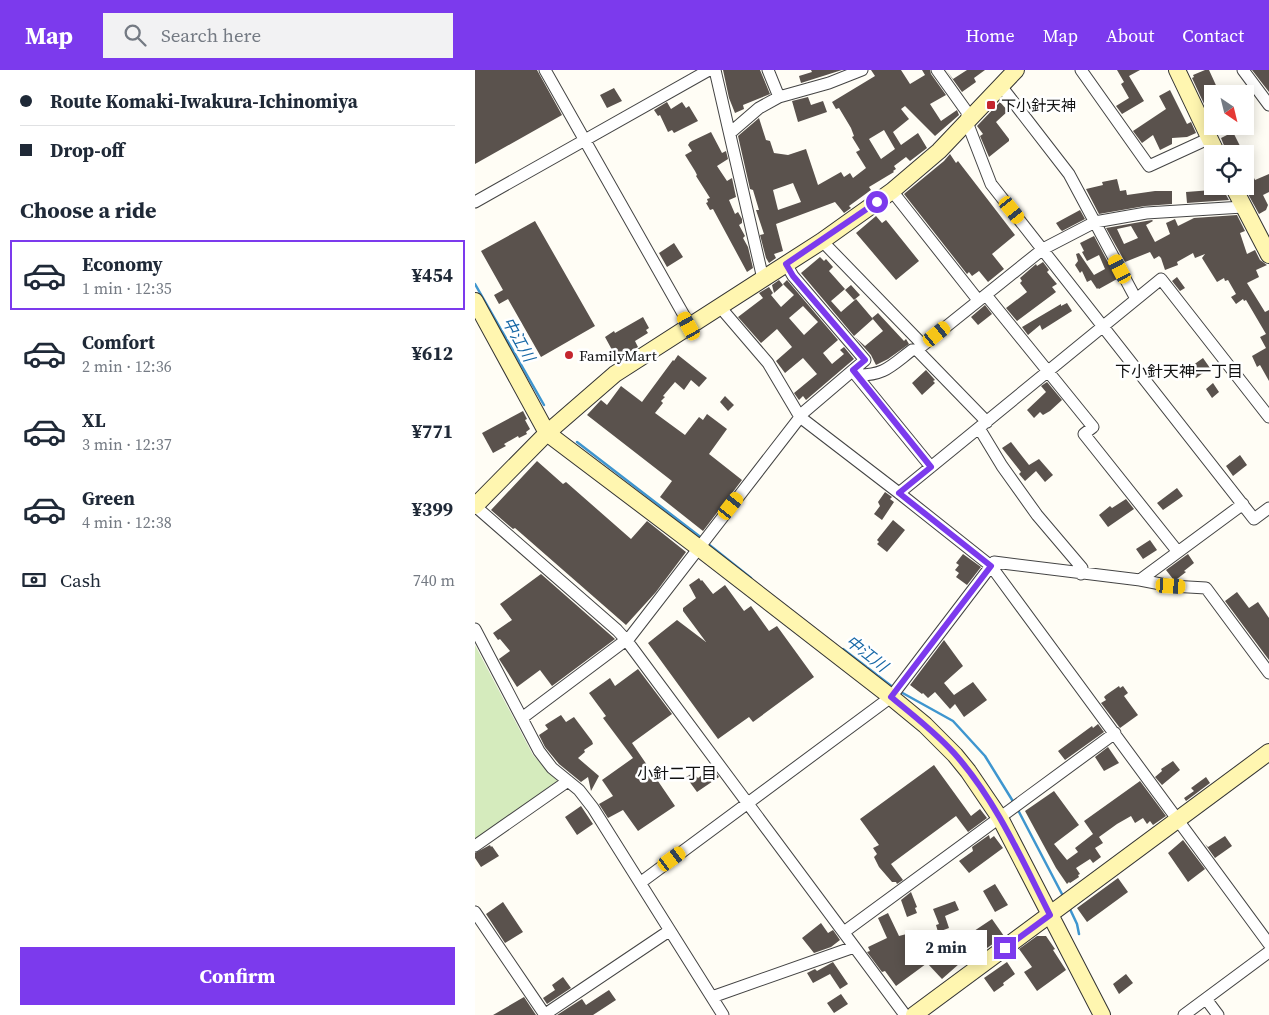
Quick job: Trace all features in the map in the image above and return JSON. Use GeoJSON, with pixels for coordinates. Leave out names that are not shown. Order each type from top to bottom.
{"type":"FeatureCollection","features":[{"type":"Feature","properties":{"kind":"street"},"geometry":{"type":"LineString","coordinates":[[545,70],[689,326]]}},
{"type":"Feature","properties":{"kind":"street"},"geometry":{"type":"LineString","coordinates":[[475,202],[709,70]]}},
{"type":"Feature","properties":{"kind":"street"},"geometry":{"type":"LineString","coordinates":[[715,70],[763,279]]}},
{"type":"Feature","properties":{"kind":"street"},"geometry":{"type":"LineString","coordinates":[[768,70],[779,97]]}},
{"type":"Feature","properties":{"kind":"street"},"geometry":{"type":"LineString","coordinates":[[730,133],[759,108],[779,97],[829,83],[862,70]]}},
{"type":"Feature","properties":{"kind":"street"},"geometry":{"type":"LineString","coordinates":[[937,70],[967,112],[967,122],[991,184],[1254,519],[1269,508]]}},
{"type":"Feature","properties":{"kind":"street"},"geometry":{"type":"LineString","coordinates":[[905,1015],[626,640],[617,630],[475,506],[547,433],[615,374],[822,241],[892,191],[939,151],[1016,70]]}},
{"type":"Feature","properties":{"kind":"street"},"geometry":{"type":"LineString","coordinates":[[1081,70],[1149,166],[1210,138]]}},
{"type":"Feature","properties":{"kind":"street"},"geometry":{"type":"LineString","coordinates":[[1177,70],[1213,145]]}},
{"type":"Feature","properties":{"kind":"street"},"geometry":{"type":"LineString","coordinates":[[1243,70],[1269,105]]}},
{"type":"Feature","properties":{"kind":"street"},"geometry":{"type":"LineString","coordinates":[[1001,86],[1069,174],[1136,300]]}},
{"type":"Feature","properties":{"kind":"street"},"geometry":{"type":"LineString","coordinates":[[892,191],[1093,426],[1084,434],[1178,552]]}},
{"type":"Feature","properties":{"kind":"street"},"geometry":{"type":"LineString","coordinates":[[1237,195],[1269,255]]}},
{"type":"Feature","properties":{"kind":"street"},"geometry":{"type":"LineString","coordinates":[[855,372],[871,376],[883,373],[911,350],[920,347],[1043,249],[1095,222],[1146,213],[1243,207]]}},
{"type":"Feature","properties":{"kind":"street"},"geometry":{"type":"LineString","coordinates":[[822,241],[920,347],[983,425],[1002,466],[1037,515],[1082,568],[1081,574]]}},
{"type":"Feature","properties":{"kind":"street"},"geometry":{"type":"LineString","coordinates":[[522,718],[626,640],[800,417],[855,372],[865,360],[793,276],[786,264]]}},
{"type":"Feature","properties":{"kind":"street"},"geometry":{"type":"LineString","coordinates":[[899,493],[1161,279],[1269,417]]}},
{"type":"Feature","properties":{"kind":"street"},"geometry":{"type":"LineString","coordinates":[[475,301],[547,433],[702,543],[895,692],[955,755],[1003,816],[1061,907],[1102,1015]]}},
{"type":"Feature","properties":{"kind":"street"},"geometry":{"type":"LineString","coordinates":[[720,307],[768,363],[800,417],[991,566],[1269,944]]}},
{"type":"Feature","properties":{"kind":"street"},"geometry":{"type":"LineString","coordinates":[[855,372],[931,467]]}},
{"type":"Feature","properties":{"kind":"street"},"geometry":{"type":"LineString","coordinates":[[1140,580],[1243,504]]}},
{"type":"Feature","properties":{"kind":"street"},"geometry":{"type":"LineString","coordinates":[[640,883],[748,804],[895,692],[994,562],[1140,580],[1171,586],[1206,588],[1269,673]]}},
{"type":"Feature","properties":{"kind":"street"},"geometry":{"type":"LineString","coordinates":[[475,629],[539,751],[552,768],[579,790],[593,808],[723,1015]]}},
{"type":"Feature","properties":{"kind":"street"},"geometry":{"type":"LineString","coordinates":[[844,932],[1115,733]]}},
{"type":"Feature","properties":{"kind":"street"},"geometry":{"type":"LineString","coordinates":[[914,1015],[1269,752]]}},
{"type":"Feature","properties":{"kind":"street"},"geometry":{"type":"LineString","coordinates":[[475,846],[568,781]]}},
{"type":"Feature","properties":{"kind":"street"},"geometry":{"type":"LineString","coordinates":[[475,912],[544,1015],[669,931]]}},
{"type":"Feature","properties":{"kind":"street"},"geometry":{"type":"LineString","coordinates":[[712,997],[854,947]]}},
{"type":"Feature","properties":{"kind":"street"},"geometry":{"type":"LineString","coordinates":[[1184,1015],[1269,952]]}},
{"type":"Feature","properties":{"kind":"street"},"geometry":{"type":"LineString","coordinates":[[1206,999],[1218,1015]]}},
{"type":"Feature","properties":{"kind":"green space"},"geometry":{"type":"Polygon","coordinates":[[[475,645],[533,755],[557,780],[555,787],[475,839],[475,645]]]}},
{"type":"Feature","properties":{"kind":"building"},"geometry":{"type":"Polygon","coordinates":[[[475,70],[537,70],[562,115],[475,164],[475,70]]]}},
{"type":"Feature","properties":{"kind":"building"},"geometry":{"type":"Polygon","coordinates":[[[723,70],[760,70],[770,94],[743,105],[744,109],[735,113],[729,98],[723,70]]]}},
{"type":"Feature","properties":{"kind":"building"},"geometry":{"type":"Polygon","coordinates":[[[811,70],[842,70],[801,83],[799,76],[812,72],[811,70]]]}},
{"type":"Feature","properties":{"kind":"building"},"geometry":{"type":"Polygon","coordinates":[[[871,70],[901,70],[910,84],[925,75],[922,70],[930,70],[946,95],[930,104],[941,121],[957,110],[959,115],[935,136],[905,106],[901,109],[909,119],[893,132],[901,145],[918,133],[927,148],[910,161],[906,157],[894,166],[896,169],[894,172],[869,187],[871,190],[849,206],[851,208],[844,213],[835,202],[776,224],[783,251],[774,254],[776,258],[769,263],[760,235],[764,234],[756,210],[759,210],[753,190],[750,189],[738,136],[759,118],[766,140],[770,141],[774,153],[788,155],[806,149],[818,185],[841,172],[844,177],[850,173],[853,178],[866,168],[856,152],[860,150],[852,137],[854,136],[851,128],[839,108],[836,109],[832,102],[875,76],[871,70]],[[884,130],[869,139],[881,159],[895,149],[884,130]],[[793,183],[773,190],[778,210],[801,202],[793,183]]]}},
{"type":"Feature","properties":{"kind":"building"},"geometry":{"type":"Polygon","coordinates":[[[946,70],[953,79],[967,70],[985,70],[974,78],[976,82],[962,92],[946,70]]]}},
{"type":"Feature","properties":{"kind":"building"},"geometry":{"type":"Polygon","coordinates":[[[1117,70],[1140,70],[1129,76],[1144,101],[1122,114],[1116,106],[1129,98],[1121,84],[1124,82],[1117,70]]]}},
{"type":"Feature","properties":{"kind":"building"},"geometry":{"type":"Polygon","coordinates":[[[1209,70],[1216,85],[1204,85],[1204,104],[1192,78],[1194,77],[1193,75],[1209,70]]]}},
{"type":"Feature","properties":{"kind":"building"},"geometry":{"type":"Polygon","coordinates":[[[1252,70],[1269,70],[1269,92],[1252,70]]]}},
{"type":"Feature","properties":{"kind":"building"},"geometry":{"type":"Polygon","coordinates":[[[614,88],[622,101],[607,108],[600,95],[614,88]]]}},
{"type":"Feature","properties":{"kind":"building"},"geometry":{"type":"Polygon","coordinates":[[[1170,90],[1187,124],[1191,122],[1196,133],[1187,137],[1172,138],[1172,144],[1160,150],[1153,135],[1142,143],[1133,131],[1166,109],[1159,96],[1170,90]]]}},
{"type":"Feature","properties":{"kind":"building"},"geometry":{"type":"Polygon","coordinates":[[[808,97],[811,105],[823,101],[827,112],[798,122],[792,101],[808,97]]]}},
{"type":"Feature","properties":{"kind":"building"},"geometry":{"type":"Polygon","coordinates":[[[667,102],[671,109],[682,102],[686,108],[689,106],[698,121],[674,133],[672,130],[668,132],[660,115],[658,116],[654,110],[667,102]]]}},
{"type":"Feature","properties":{"kind":"building"},"geometry":{"type":"Polygon","coordinates":[[[1000,102],[1008,111],[996,122],[1009,141],[989,157],[980,136],[983,134],[977,126],[1000,102]]]}},
{"type":"Feature","properties":{"kind":"building"},"geometry":{"type":"Polygon","coordinates":[[[711,132],[722,153],[726,151],[728,159],[717,166],[727,181],[732,178],[736,197],[729,200],[735,214],[738,212],[742,219],[742,223],[739,225],[745,236],[743,238],[748,247],[753,268],[747,272],[713,209],[710,210],[706,203],[708,202],[707,199],[710,198],[685,155],[692,151],[688,145],[690,142],[711,132]]]}},
{"type":"Feature","properties":{"kind":"building"},"geometry":{"type":"Polygon","coordinates":[[[1227,135],[1234,135],[1240,145],[1224,145],[1221,138],[1227,135]]]}},
{"type":"Feature","properties":{"kind":"building"},"geometry":{"type":"Polygon","coordinates":[[[950,154],[956,163],[958,161],[1015,235],[992,254],[1004,269],[988,282],[979,271],[972,276],[969,272],[967,274],[904,194],[950,154]]]}},
{"type":"Feature","properties":{"kind":"building"},"geometry":{"type":"Polygon","coordinates":[[[1269,174],[1269,192],[1263,195],[1268,205],[1266,210],[1259,214],[1249,195],[1254,195],[1254,178],[1255,180],[1269,174]]]}},
{"type":"Feature","properties":{"kind":"building"},"geometry":{"type":"Polygon","coordinates":[[[1117,179],[1120,191],[1126,190],[1127,195],[1155,191],[1172,191],[1172,204],[1145,206],[1099,214],[1086,189],[1103,185],[1102,182],[1117,179]]]}},
{"type":"Feature","properties":{"kind":"building"},"geometry":{"type":"Polygon","coordinates":[[[1204,191],[1204,195],[1226,195],[1229,200],[1187,203],[1186,192],[1204,191]]]}},
{"type":"Feature","properties":{"kind":"building"},"geometry":{"type":"Polygon","coordinates":[[[1080,210],[1085,219],[1062,231],[1056,223],[1080,210]]]}},
{"type":"Feature","properties":{"kind":"building"},"geometry":{"type":"Polygon","coordinates":[[[1237,215],[1245,231],[1240,233],[1247,254],[1255,250],[1260,260],[1267,265],[1256,270],[1259,277],[1247,283],[1265,312],[1269,310],[1269,381],[1260,365],[1257,367],[1252,356],[1266,348],[1260,337],[1266,334],[1246,300],[1244,301],[1243,299],[1236,304],[1231,297],[1236,294],[1228,280],[1225,281],[1224,278],[1217,282],[1202,258],[1205,254],[1195,258],[1193,253],[1177,262],[1178,265],[1165,270],[1161,258],[1159,256],[1154,259],[1150,252],[1125,262],[1106,228],[1152,220],[1146,225],[1155,242],[1170,234],[1166,223],[1175,219],[1178,226],[1194,218],[1237,215]],[[1131,226],[1117,229],[1124,244],[1138,238],[1131,226]]]}},
{"type":"Feature","properties":{"kind":"building"},"geometry":{"type":"Polygon","coordinates":[[[876,216],[882,223],[886,220],[919,261],[896,280],[856,233],[876,216]]]}},
{"type":"Feature","properties":{"kind":"building"},"geometry":{"type":"Polygon","coordinates":[[[535,221],[595,326],[541,357],[508,299],[499,304],[494,295],[503,290],[481,251],[535,221]]]}},
{"type":"Feature","properties":{"kind":"building"},"geometry":{"type":"Polygon","coordinates":[[[1094,236],[1117,279],[1099,289],[1091,280],[1087,282],[1082,271],[1080,273],[1075,265],[1078,261],[1076,254],[1079,253],[1094,275],[1105,269],[1099,255],[1087,261],[1082,252],[1084,251],[1080,243],[1094,236]]]}},
{"type":"Feature","properties":{"kind":"building"},"geometry":{"type":"Polygon","coordinates":[[[674,243],[683,257],[667,267],[659,253],[674,243]]]}},
{"type":"Feature","properties":{"kind":"building"},"geometry":{"type":"Polygon","coordinates":[[[820,257],[824,261],[826,259],[833,267],[829,271],[845,289],[831,301],[841,312],[856,299],[873,319],[854,336],[801,273],[820,257]]]}},
{"type":"Feature","properties":{"kind":"building"},"geometry":{"type":"Polygon","coordinates":[[[1043,262],[1049,270],[1047,272],[1057,284],[1052,287],[1056,292],[1017,321],[1006,308],[1027,292],[1020,283],[1022,281],[1020,278],[1036,264],[1037,266],[1043,262]]]}},
{"type":"Feature","properties":{"kind":"building"},"geometry":{"type":"Polygon","coordinates":[[[1177,277],[1185,288],[1180,291],[1172,281],[1177,277]]]}},
{"type":"Feature","properties":{"kind":"building"},"geometry":{"type":"Polygon","coordinates":[[[779,280],[783,285],[774,293],[772,285],[779,280]]]}},
{"type":"Feature","properties":{"kind":"building"},"geometry":{"type":"Polygon","coordinates":[[[787,280],[838,340],[823,353],[832,364],[844,354],[840,350],[844,347],[854,359],[806,400],[803,396],[799,400],[794,393],[817,374],[803,358],[785,373],[776,361],[792,347],[777,329],[761,343],[738,317],[763,298],[759,293],[769,287],[773,293],[771,295],[781,307],[794,295],[783,284],[787,280]],[[803,306],[789,318],[804,335],[818,322],[803,306]]]}},
{"type":"Feature","properties":{"kind":"building"},"geometry":{"type":"Polygon","coordinates":[[[851,285],[860,295],[854,300],[845,290],[851,285]]]}},
{"type":"Feature","properties":{"kind":"building"},"geometry":{"type":"Polygon","coordinates":[[[1067,303],[1072,311],[1042,330],[1040,325],[1028,335],[1022,327],[1061,304],[1061,306],[1067,303]]]}},
{"type":"Feature","properties":{"kind":"building"},"geometry":{"type":"Polygon","coordinates":[[[985,305],[992,314],[978,325],[971,317],[985,305]]]}},
{"type":"Feature","properties":{"kind":"building"},"geometry":{"type":"Polygon","coordinates":[[[878,313],[909,344],[876,365],[871,355],[855,337],[865,346],[883,331],[872,318],[878,313]]]}},
{"type":"Feature","properties":{"kind":"building"},"geometry":{"type":"Polygon","coordinates":[[[643,317],[649,328],[646,330],[648,333],[635,341],[638,347],[617,359],[605,337],[643,317]]]}},
{"type":"Feature","properties":{"kind":"building"},"geometry":{"type":"Polygon","coordinates":[[[678,355],[707,378],[699,387],[691,380],[684,390],[675,382],[663,396],[665,397],[661,401],[663,403],[655,413],[685,435],[699,417],[703,420],[707,414],[727,429],[709,454],[742,480],[703,531],[660,497],[672,481],[587,415],[601,400],[607,405],[621,386],[642,402],[678,355]]]}},
{"type":"Feature","properties":{"kind":"building"},"geometry":{"type":"Polygon","coordinates":[[[1203,358],[1210,368],[1196,378],[1189,368],[1203,358]]]}},
{"type":"Feature","properties":{"kind":"building"},"geometry":{"type":"Polygon","coordinates":[[[926,370],[935,380],[933,381],[935,383],[922,395],[912,383],[926,370]]]}},
{"type":"Feature","properties":{"kind":"building"},"geometry":{"type":"Polygon","coordinates":[[[1047,382],[1062,400],[1050,411],[1043,415],[1040,412],[1034,418],[1027,410],[1046,392],[1041,386],[1047,382]]]}},
{"type":"Feature","properties":{"kind":"building"},"geometry":{"type":"Polygon","coordinates":[[[1213,383],[1219,392],[1212,398],[1206,389],[1213,383]]]}},
{"type":"Feature","properties":{"kind":"building"},"geometry":{"type":"Polygon","coordinates":[[[725,396],[734,405],[728,411],[720,402],[725,396]]]}},
{"type":"Feature","properties":{"kind":"building"},"geometry":{"type":"Polygon","coordinates":[[[523,411],[530,429],[526,432],[527,434],[519,438],[518,436],[504,444],[506,446],[493,453],[482,433],[523,411]]]}},
{"type":"Feature","properties":{"kind":"building"},"geometry":{"type":"Polygon","coordinates":[[[1011,442],[1029,465],[1039,459],[1053,475],[1045,482],[1036,471],[1025,481],[1019,474],[1021,472],[1002,448],[1011,442]]]}},
{"type":"Feature","properties":{"kind":"building"},"geometry":{"type":"Polygon","coordinates":[[[1240,455],[1247,465],[1233,476],[1226,466],[1240,455]]]}},
{"type":"Feature","properties":{"kind":"building"},"geometry":{"type":"Polygon","coordinates":[[[537,461],[563,484],[566,482],[631,539],[647,521],[686,552],[656,592],[626,625],[515,528],[513,529],[491,510],[537,461]]]}},
{"type":"Feature","properties":{"kind":"building"},"geometry":{"type":"Polygon","coordinates":[[[1177,488],[1183,496],[1163,510],[1157,503],[1177,488]]]}},
{"type":"Feature","properties":{"kind":"building"},"geometry":{"type":"Polygon","coordinates":[[[885,492],[892,497],[890,499],[894,502],[882,520],[874,514],[880,506],[878,502],[885,492]]]}},
{"type":"Feature","properties":{"kind":"building"},"geometry":{"type":"Polygon","coordinates":[[[1126,499],[1134,509],[1108,527],[1099,515],[1110,506],[1112,508],[1126,499]]]}},
{"type":"Feature","properties":{"kind":"building"},"geometry":{"type":"Polygon","coordinates":[[[893,520],[905,530],[887,552],[877,544],[879,542],[877,540],[893,520]]]}},
{"type":"Feature","properties":{"kind":"building"},"geometry":{"type":"Polygon","coordinates":[[[1150,540],[1157,550],[1143,559],[1136,549],[1150,540]]]}},
{"type":"Feature","properties":{"kind":"building"},"geometry":{"type":"Polygon","coordinates":[[[963,554],[981,567],[967,585],[956,577],[959,573],[955,570],[959,565],[956,563],[963,554]]]}},
{"type":"Feature","properties":{"kind":"building"},"geometry":{"type":"Polygon","coordinates":[[[1188,554],[1194,563],[1177,579],[1173,579],[1166,570],[1188,554]]]}},
{"type":"Feature","properties":{"kind":"building"},"geometry":{"type":"Polygon","coordinates":[[[541,574],[615,639],[552,686],[540,670],[517,687],[499,659],[510,651],[493,633],[512,620],[500,604],[541,574]]]}},
{"type":"Feature","properties":{"kind":"building"},"geometry":{"type":"Polygon","coordinates":[[[699,578],[713,594],[725,585],[744,611],[751,606],[769,631],[777,626],[814,677],[753,722],[749,717],[718,739],[648,643],[677,620],[706,642],[683,611],[683,608],[696,598],[689,585],[699,578]]]}},
{"type":"Feature","properties":{"kind":"building"},"geometry":{"type":"Polygon","coordinates":[[[1237,592],[1249,608],[1258,602],[1269,618],[1269,660],[1225,601],[1237,592]]]}},
{"type":"Feature","properties":{"kind":"building"},"geometry":{"type":"Polygon","coordinates":[[[944,640],[963,666],[944,683],[954,695],[973,682],[987,700],[964,717],[955,704],[950,709],[935,692],[928,698],[910,685],[944,640]]]}},
{"type":"Feature","properties":{"kind":"building"},"geometry":{"type":"Polygon","coordinates":[[[638,669],[672,714],[632,743],[675,806],[638,831],[623,810],[608,818],[599,804],[613,796],[602,780],[633,758],[603,718],[606,716],[589,693],[610,678],[615,686],[638,669]]]}},
{"type":"Feature","properties":{"kind":"building"},"geometry":{"type":"Polygon","coordinates":[[[1119,686],[1120,688],[1123,686],[1128,693],[1124,696],[1138,715],[1120,728],[1101,703],[1106,700],[1104,697],[1106,695],[1119,686]]]}},
{"type":"Feature","properties":{"kind":"building"},"geometry":{"type":"Polygon","coordinates":[[[561,715],[566,722],[574,717],[592,741],[593,744],[584,750],[585,752],[578,758],[599,776],[591,791],[588,777],[581,782],[559,764],[545,747],[539,735],[548,729],[545,725],[561,715]]]}},
{"type":"Feature","properties":{"kind":"building"},"geometry":{"type":"Polygon","coordinates":[[[1098,724],[1104,732],[1065,760],[1058,751],[1092,726],[1093,728],[1098,724]]]}},
{"type":"Feature","properties":{"kind":"building"},"geometry":{"type":"Polygon","coordinates":[[[1108,747],[1119,763],[1104,771],[1095,757],[1108,747]]]}},
{"type":"Feature","properties":{"kind":"building"},"geometry":{"type":"Polygon","coordinates":[[[1173,761],[1180,770],[1162,785],[1155,777],[1162,771],[1161,769],[1173,761]]]}},
{"type":"Feature","properties":{"kind":"building"},"geometry":{"type":"Polygon","coordinates":[[[934,765],[971,816],[980,809],[987,818],[968,832],[956,816],[891,864],[903,880],[897,884],[892,882],[879,867],[874,857],[877,854],[873,848],[879,845],[860,819],[934,765]]]}},
{"type":"Feature","properties":{"kind":"building"},"geometry":{"type":"Polygon","coordinates":[[[712,768],[719,777],[697,792],[686,777],[693,773],[698,778],[712,768]]]}},
{"type":"Feature","properties":{"kind":"building"},"geometry":{"type":"Polygon","coordinates":[[[1206,777],[1210,783],[1186,801],[1184,798],[1194,791],[1191,788],[1206,777]]]}},
{"type":"Feature","properties":{"kind":"building"},"geometry":{"type":"Polygon","coordinates":[[[1140,781],[1166,816],[1153,825],[1150,821],[1147,824],[1143,818],[1135,823],[1131,816],[1117,824],[1099,837],[1103,843],[1095,848],[1101,857],[1093,863],[1090,859],[1076,868],[1080,874],[1078,875],[1079,877],[1067,884],[1056,868],[1025,811],[1054,791],[1079,825],[1054,844],[1067,860],[1078,852],[1075,848],[1093,834],[1084,821],[1140,781]]]}},
{"type":"Feature","properties":{"kind":"building"},"geometry":{"type":"Polygon","coordinates":[[[581,806],[593,824],[577,835],[565,817],[581,806]]]}},
{"type":"Feature","properties":{"kind":"building"},"geometry":{"type":"Polygon","coordinates":[[[989,835],[990,839],[994,836],[1003,848],[969,873],[959,861],[973,851],[972,847],[989,835]]]}},
{"type":"Feature","properties":{"kind":"building"},"geometry":{"type":"Polygon","coordinates":[[[1225,836],[1232,846],[1215,858],[1205,844],[1208,847],[1225,836]]]}},
{"type":"Feature","properties":{"kind":"building"},"geometry":{"type":"Polygon","coordinates":[[[1183,840],[1205,869],[1188,882],[1168,853],[1183,840]]]}},
{"type":"Feature","properties":{"kind":"building"},"geometry":{"type":"Polygon","coordinates":[[[490,845],[499,856],[481,867],[475,858],[475,853],[490,845]]]}},
{"type":"Feature","properties":{"kind":"building"},"geometry":{"type":"Polygon","coordinates":[[[1118,878],[1128,892],[1087,922],[1077,908],[1118,878]]]}},
{"type":"Feature","properties":{"kind":"building"},"geometry":{"type":"Polygon","coordinates":[[[995,884],[1008,905],[995,912],[983,891],[995,884]]]}},
{"type":"Feature","properties":{"kind":"building"},"geometry":{"type":"Polygon","coordinates":[[[911,892],[917,907],[915,908],[917,913],[907,917],[901,900],[911,892]]]}},
{"type":"Feature","properties":{"kind":"building"},"geometry":{"type":"Polygon","coordinates":[[[955,901],[959,910],[945,916],[949,928],[938,932],[936,925],[939,924],[933,909],[955,901]]]}},
{"type":"Feature","properties":{"kind":"building"},"geometry":{"type":"Polygon","coordinates":[[[503,902],[523,932],[505,943],[486,914],[503,902]]]}},
{"type":"Feature","properties":{"kind":"building"},"geometry":{"type":"Polygon","coordinates":[[[888,913],[899,936],[918,931],[922,943],[925,942],[931,960],[943,951],[948,960],[952,956],[959,964],[942,979],[927,963],[896,986],[885,971],[882,972],[867,952],[870,951],[868,947],[887,938],[878,918],[888,913]]]}},
{"type":"Feature","properties":{"kind":"building"},"geometry":{"type":"Polygon","coordinates":[[[992,919],[1004,936],[980,953],[975,946],[978,944],[971,933],[992,919]]]}},
{"type":"Feature","properties":{"kind":"building"},"geometry":{"type":"Polygon","coordinates":[[[821,923],[828,933],[833,930],[840,940],[831,947],[814,953],[802,938],[821,923]]]}},
{"type":"Feature","properties":{"kind":"building"},"geometry":{"type":"Polygon","coordinates":[[[1037,936],[1046,936],[1066,970],[1037,991],[1024,972],[1032,967],[1019,949],[1037,936]]]}},
{"type":"Feature","properties":{"kind":"building"},"geometry":{"type":"Polygon","coordinates":[[[833,962],[848,984],[840,989],[830,974],[813,983],[807,973],[815,969],[817,971],[833,962]]]}},
{"type":"Feature","properties":{"kind":"building"},"geometry":{"type":"Polygon","coordinates":[[[1007,962],[1015,974],[994,992],[984,978],[1007,962]]]}},
{"type":"Feature","properties":{"kind":"building"},"geometry":{"type":"Polygon","coordinates":[[[1126,974],[1133,983],[1119,994],[1113,984],[1126,974]]]}},
{"type":"Feature","properties":{"kind":"building"},"geometry":{"type":"Polygon","coordinates":[[[563,977],[571,988],[547,1004],[543,998],[555,990],[552,985],[563,977]]]}},
{"type":"Feature","properties":{"kind":"building"},"geometry":{"type":"Polygon","coordinates":[[[609,990],[616,1000],[593,1015],[557,1015],[582,999],[586,1005],[609,990]]]}},
{"type":"Feature","properties":{"kind":"building"},"geometry":{"type":"Polygon","coordinates":[[[841,994],[848,1004],[834,1013],[827,1003],[841,994]]]}},
{"type":"Feature","properties":{"kind":"building"},"geometry":{"type":"Polygon","coordinates":[[[524,997],[536,1015],[493,1015],[524,997]]]}},
{"type":"Feature","properties":{"kind":"waterway","name":"中江川"},"geometry":{"type":"LineString","coordinates":[[475,284],[544,405]]}},
{"type":"Feature","properties":{"kind":"waterway","name":"中江川"},"geometry":{"type":"LineString","coordinates":[[577,442],[703,539]]}},
{"type":"Feature","properties":{"kind":"waterway","name":"中江川"},"geometry":{"type":"LineString","coordinates":[[707,543],[751,578]]}},
{"type":"Feature","properties":{"kind":"waterway","name":"中江川"},"geometry":{"type":"LineString","coordinates":[[843,649],[894,688]]}},
{"type":"Feature","properties":{"kind":"waterway","name":"中江川"},"geometry":{"type":"LineString","coordinates":[[899,691],[953,721],[985,756],[1014,803]]}},
{"type":"Feature","properties":{"kind":"waterway","name":"中江川"},"geometry":{"type":"LineString","coordinates":[[1018,810],[1063,896]]}},
{"type":"Feature","properties":{"kind":"waterway","name":"中江川"},"geometry":{"type":"LineString","coordinates":[[1069,907],[1077,924],[1079,934]]}},
{"type":"Feature","properties":{"kind":"place","name":"下小針天神"},"geometry":{"type":"Point","coordinates":[991,105]}},
{"type":"Feature","properties":{"kind":"place","name":"FamilyMart"},"geometry":{"type":"Point","coordinates":[569,355]}},
{"type":"Feature","properties":{"kind":"district","name":"下小針天神一丁目"},"geometry":{"type":"Point","coordinates":[1179,371]}},
{"type":"Feature","properties":{"kind":"district","name":"小針二丁目"},"geometry":{"type":"Point","coordinates":[677,773]}},
{"type":"Feature","properties":{"kind":"route"},"geometry":{"type":"LineString","coordinates":[[877,202],[786,264],[793,276],[865,360],[853,370],[931,467],[899,493],[991,566],[891,697],[943,741],[969,771],[1000,818],[1050,915],[1005,948]]}}]}
